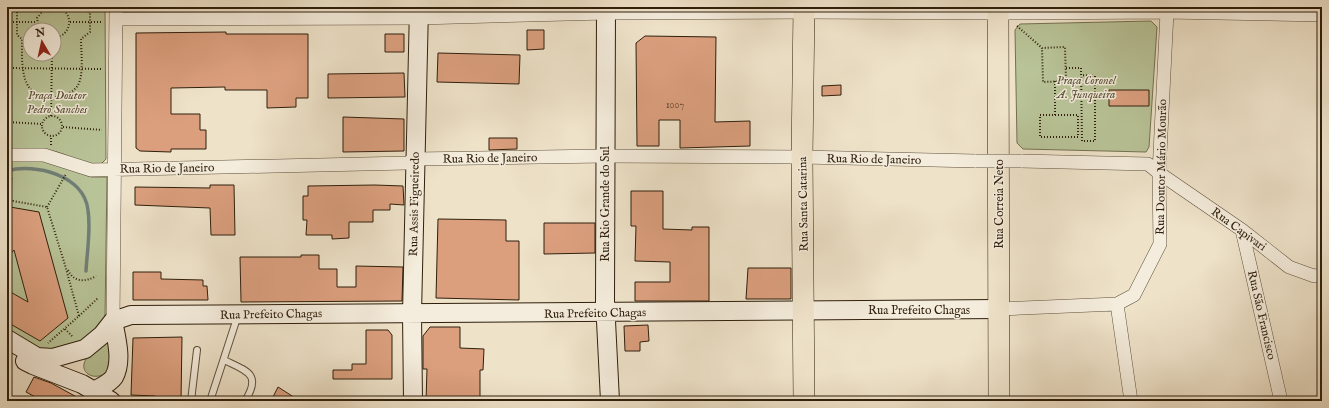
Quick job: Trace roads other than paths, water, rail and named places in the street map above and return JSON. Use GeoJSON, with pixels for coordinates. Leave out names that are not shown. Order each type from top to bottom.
{"type":"FeatureCollection","features":[{"type":"Feature","properties":{"kind":"main road","name":"Rua Santa Catarina"},"geometry":{"type":"LineString","coordinates":[[804,10],[802,157],[804,401]]}},
{"type":"Feature","properties":{"kind":"main road","name":"Rua Correia Neto"},"geometry":{"type":"LineString","coordinates":[[998,10],[1000,309],[999,401]]}},
{"type":"Feature","properties":{"kind":"street"},"geometry":{"type":"LineString","coordinates":[[89,391],[114,377],[117,368],[118,356],[113,321],[116,13],[419,13],[606,10],[998,10],[1167,12],[1194,10],[1322,15]]}},
{"type":"Feature","properties":{"kind":"street","name":"Rua Rio Grande do Sul"},"geometry":{"type":"LineString","coordinates":[[606,10],[604,156],[605,313],[610,401]]}},
{"type":"Feature","properties":{"kind":"street","name":"Rua Doutor Mário Mourão"},"geometry":{"type":"LineString","coordinates":[[1117,304],[1134,295],[1160,244],[1159,173],[1167,12]]}},
{"type":"Feature","properties":{"kind":"street","name":"Rua Assis Figueiredo"},"geometry":{"type":"LineString","coordinates":[[413,401],[412,314],[419,13]]}},
{"type":"Feature","properties":{"kind":"street","name":"Rua Rio de Janeiro"},"geometry":{"type":"LineString","coordinates":[[7,155],[44,155],[92,170],[407,163],[415,159],[604,156],[802,157],[1148,164],[1159,173]]}},
{"type":"Feature","properties":{"kind":"street","name":"Rua Capivari"},"geometry":{"type":"LineString","coordinates":[[1159,173],[1242,230],[1289,267],[1314,276],[1322,275]]}},
{"type":"Feature","properties":{"kind":"street","name":"Rua São Francisco"},"geometry":{"type":"LineString","coordinates":[[1242,230],[1282,401]]}},
{"type":"Feature","properties":{"kind":"street"},"geometry":{"type":"LineString","coordinates":[[1117,304],[1131,401]]}},
{"type":"Feature","properties":{"kind":"street","name":"Rua Prefeito Chagas"},"geometry":{"type":"LineString","coordinates":[[113,321],[131,315],[605,313],[1000,309],[1117,304]]}},
{"type":"Feature","properties":{"kind":"street"},"geometry":{"type":"LineString","coordinates":[[7,339],[53,358],[102,335],[113,321]]}},
{"type":"Feature","properties":{"kind":"street"},"geometry":{"type":"LineString","coordinates":[[80,345],[78,375],[89,391]]}},
{"type":"Feature","properties":{"kind":"street"},"geometry":{"type":"LineString","coordinates":[[7,349],[33,365],[111,401]]}},
{"type":"Feature","properties":{"kind":"lane"},"geometry":{"type":"LineString","coordinates":[[210,401],[239,314]]}},
{"type":"Feature","properties":{"kind":"lane"},"geometry":{"type":"LineString","coordinates":[[191,401],[197,350]]}},
{"type":"Feature","properties":{"kind":"lane"},"geometry":{"type":"LineString","coordinates":[[224,360],[250,372],[253,379],[250,392],[245,401]]}},
{"type":"Feature","properties":{"kind":"waterway"},"geometry":{"type":"LineString","coordinates":[[7,171],[18,169],[44,171],[56,174],[68,180],[78,188],[85,198],[89,218],[86,271]]}},
{"type":"Feature","properties":{"kind":"park label","name":"Praça Coronel A. Junqueira"},"geometry":{"type":"Point","coordinates":[1086,87]}},
{"type":"Feature","properties":{"kind":"park label","name":"Praça Doutor Pedro Sanches"},"geometry":{"type":"Point","coordinates":[57,102]}}]}
